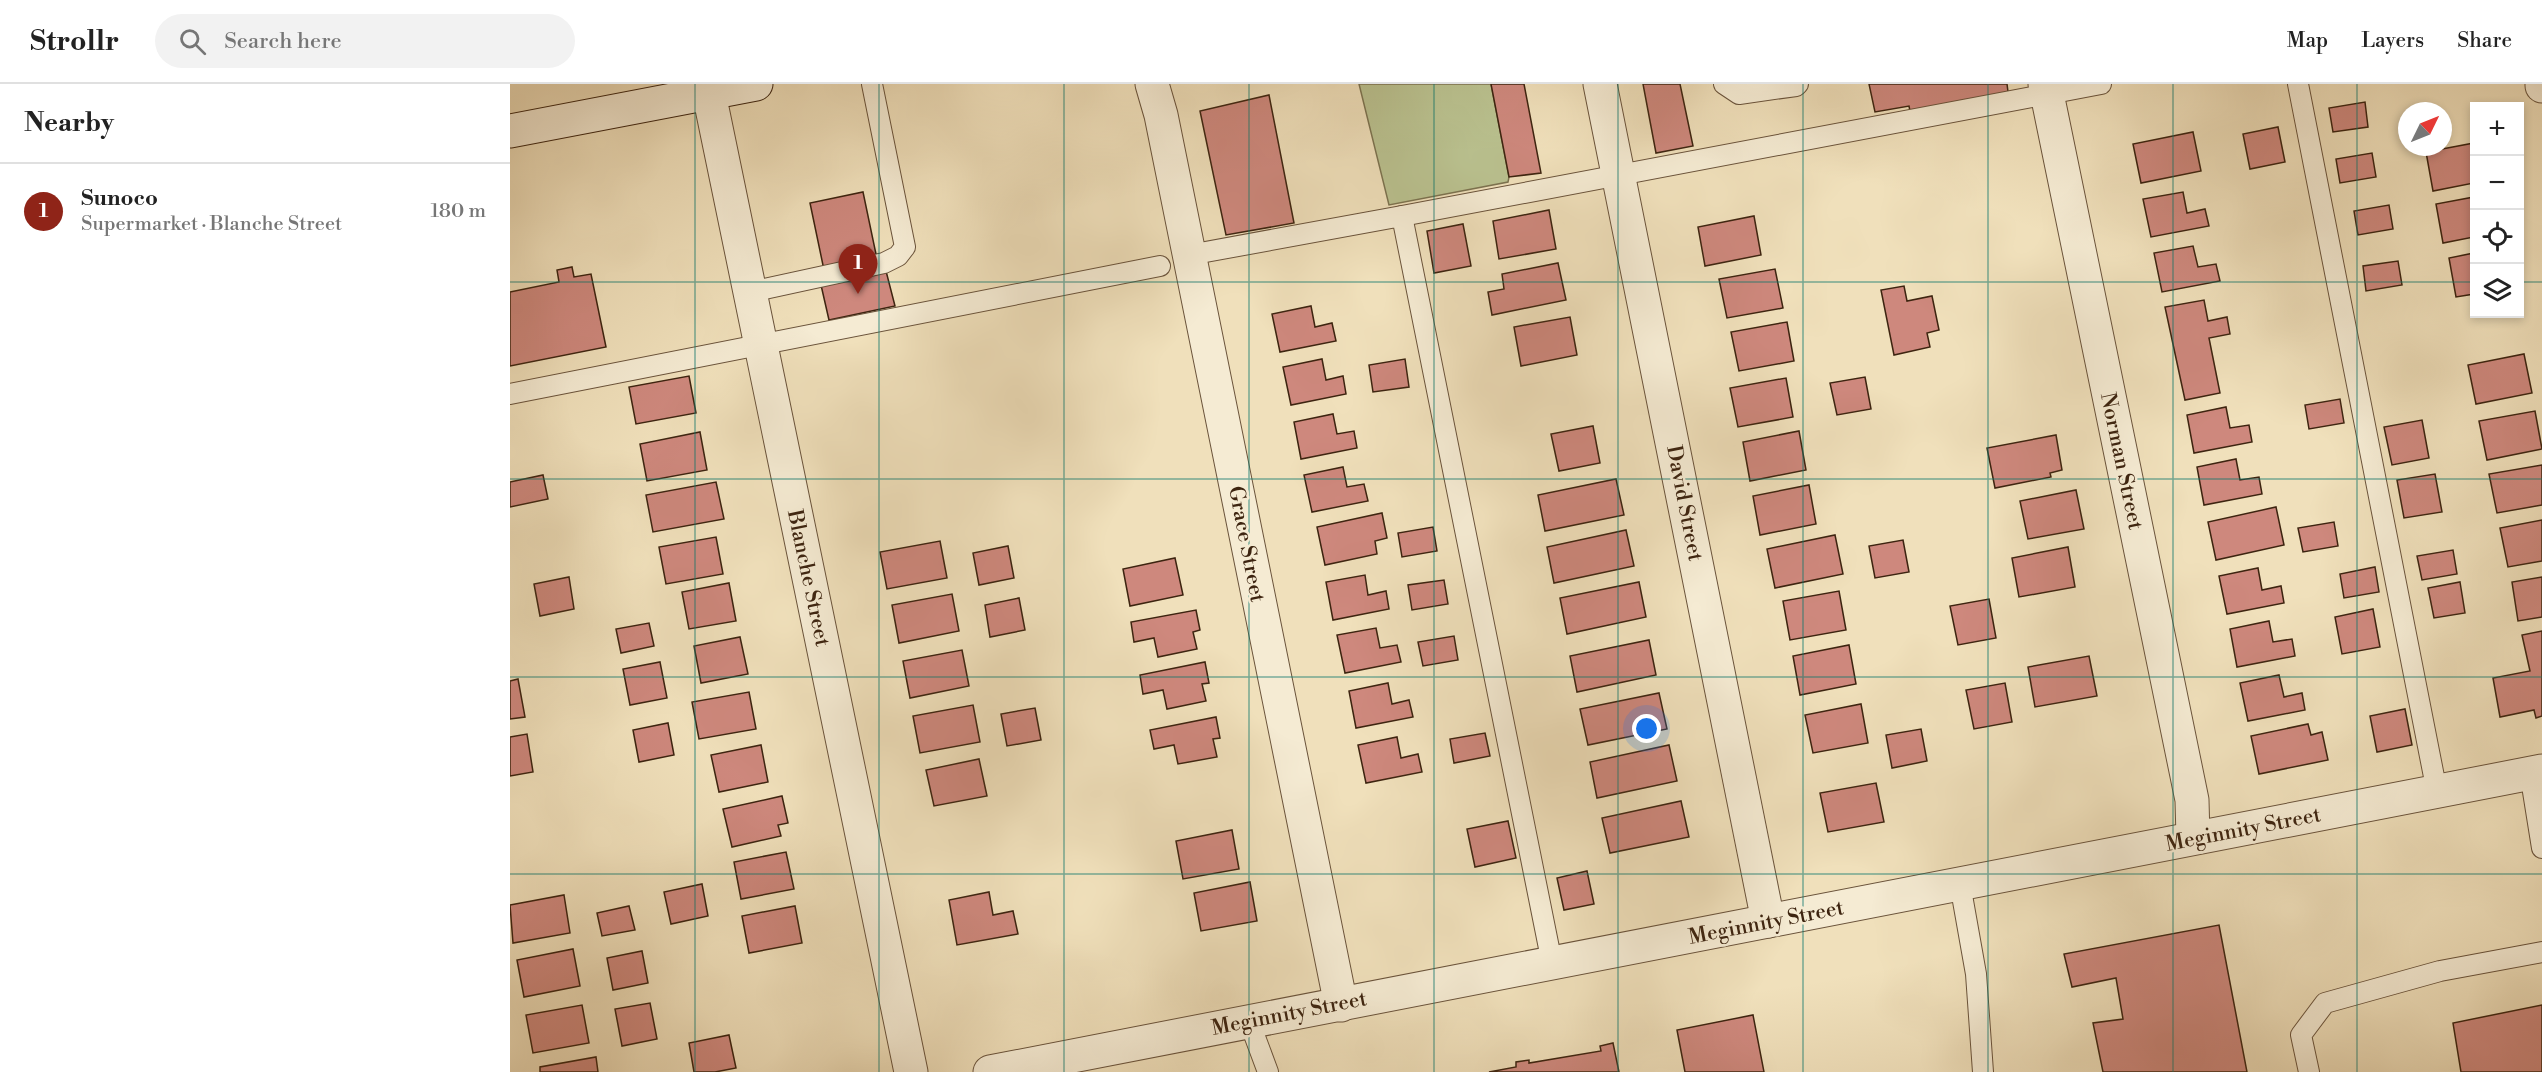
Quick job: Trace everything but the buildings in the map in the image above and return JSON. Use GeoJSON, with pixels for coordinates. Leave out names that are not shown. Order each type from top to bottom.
{"type":"FeatureCollection","features":[{"type":"Feature","properties":{"kind":"street"},"geometry":{"type":"LineString","coordinates":[[510,131],[708,89],[756,84]]}},
{"type":"Feature","properties":{"kind":"street","name":"Grace Street"},"geometry":{"type":"LineString","coordinates":[[1152,84],[1161,115],[1174,261],[1341,1005]]}},
{"type":"Feature","properties":{"kind":"street","name":"David Street"},"geometry":{"type":"LineString","coordinates":[[1600,84],[1768,921]]}},
{"type":"Feature","properties":{"kind":"street","name":"Blanche Street"},"geometry":{"type":"LineString","coordinates":[[708,89],[911,1072]]}},
{"type":"Feature","properties":{"kind":"street","name":"Norman Street"},"geometry":{"type":"LineString","coordinates":[[2046,89],[2192,800],[2193,838]]}},
{"type":"Feature","properties":{"kind":"street","name":"Meginnity Street"},"geometry":{"type":"LineString","coordinates":[[990,1072],[2536,772]]}},
{"type":"Feature","properties":{"kind":"lane"},"geometry":{"type":"LineString","coordinates":[[750,292],[884,263],[898,256],[905,247],[872,84]]}},
{"type":"Feature","properties":{"kind":"lane"},"geometry":{"type":"LineString","coordinates":[[1724,84],[1739,94],[1798,84]]}},
{"type":"Feature","properties":{"kind":"lane"},"geometry":{"type":"LineString","coordinates":[[510,394],[2046,89],[2102,84]]}},
{"type":"Feature","properties":{"kind":"lane"},"geometry":{"type":"LineString","coordinates":[[2298,84],[2437,792]]}},
{"type":"Feature","properties":{"kind":"lane"},"geometry":{"type":"LineString","coordinates":[[1402,216],[1552,963]]}},
{"type":"Feature","properties":{"kind":"lane"},"geometry":{"type":"LineString","coordinates":[[2536,772],[2542,848]]}},
{"type":"Feature","properties":{"kind":"lane"},"geometry":{"type":"LineString","coordinates":[[1960,884],[1976,974],[1983,1072]]}},
{"type":"Feature","properties":{"kind":"lane"},"geometry":{"type":"LineString","coordinates":[[2309,1072],[2301,1035],[2325,1003],[2440,971],[2542,952]]}},
{"type":"Feature","properties":{"kind":"lane"},"geometry":{"type":"LineString","coordinates":[[1249,1021],[1268,1072]]}},
{"type":"Feature","properties":{"kind":"green space"},"geometry":{"type":"Polygon","coordinates":[[[1359,84],[1491,84],[1509,177],[1508,182],[1389,205],[1359,84]]]}},
{"type":"Feature","properties":{"kind":"place","name":"Sunoco"},"geometry":{"type":"Point","coordinates":[858,294]}}]}
